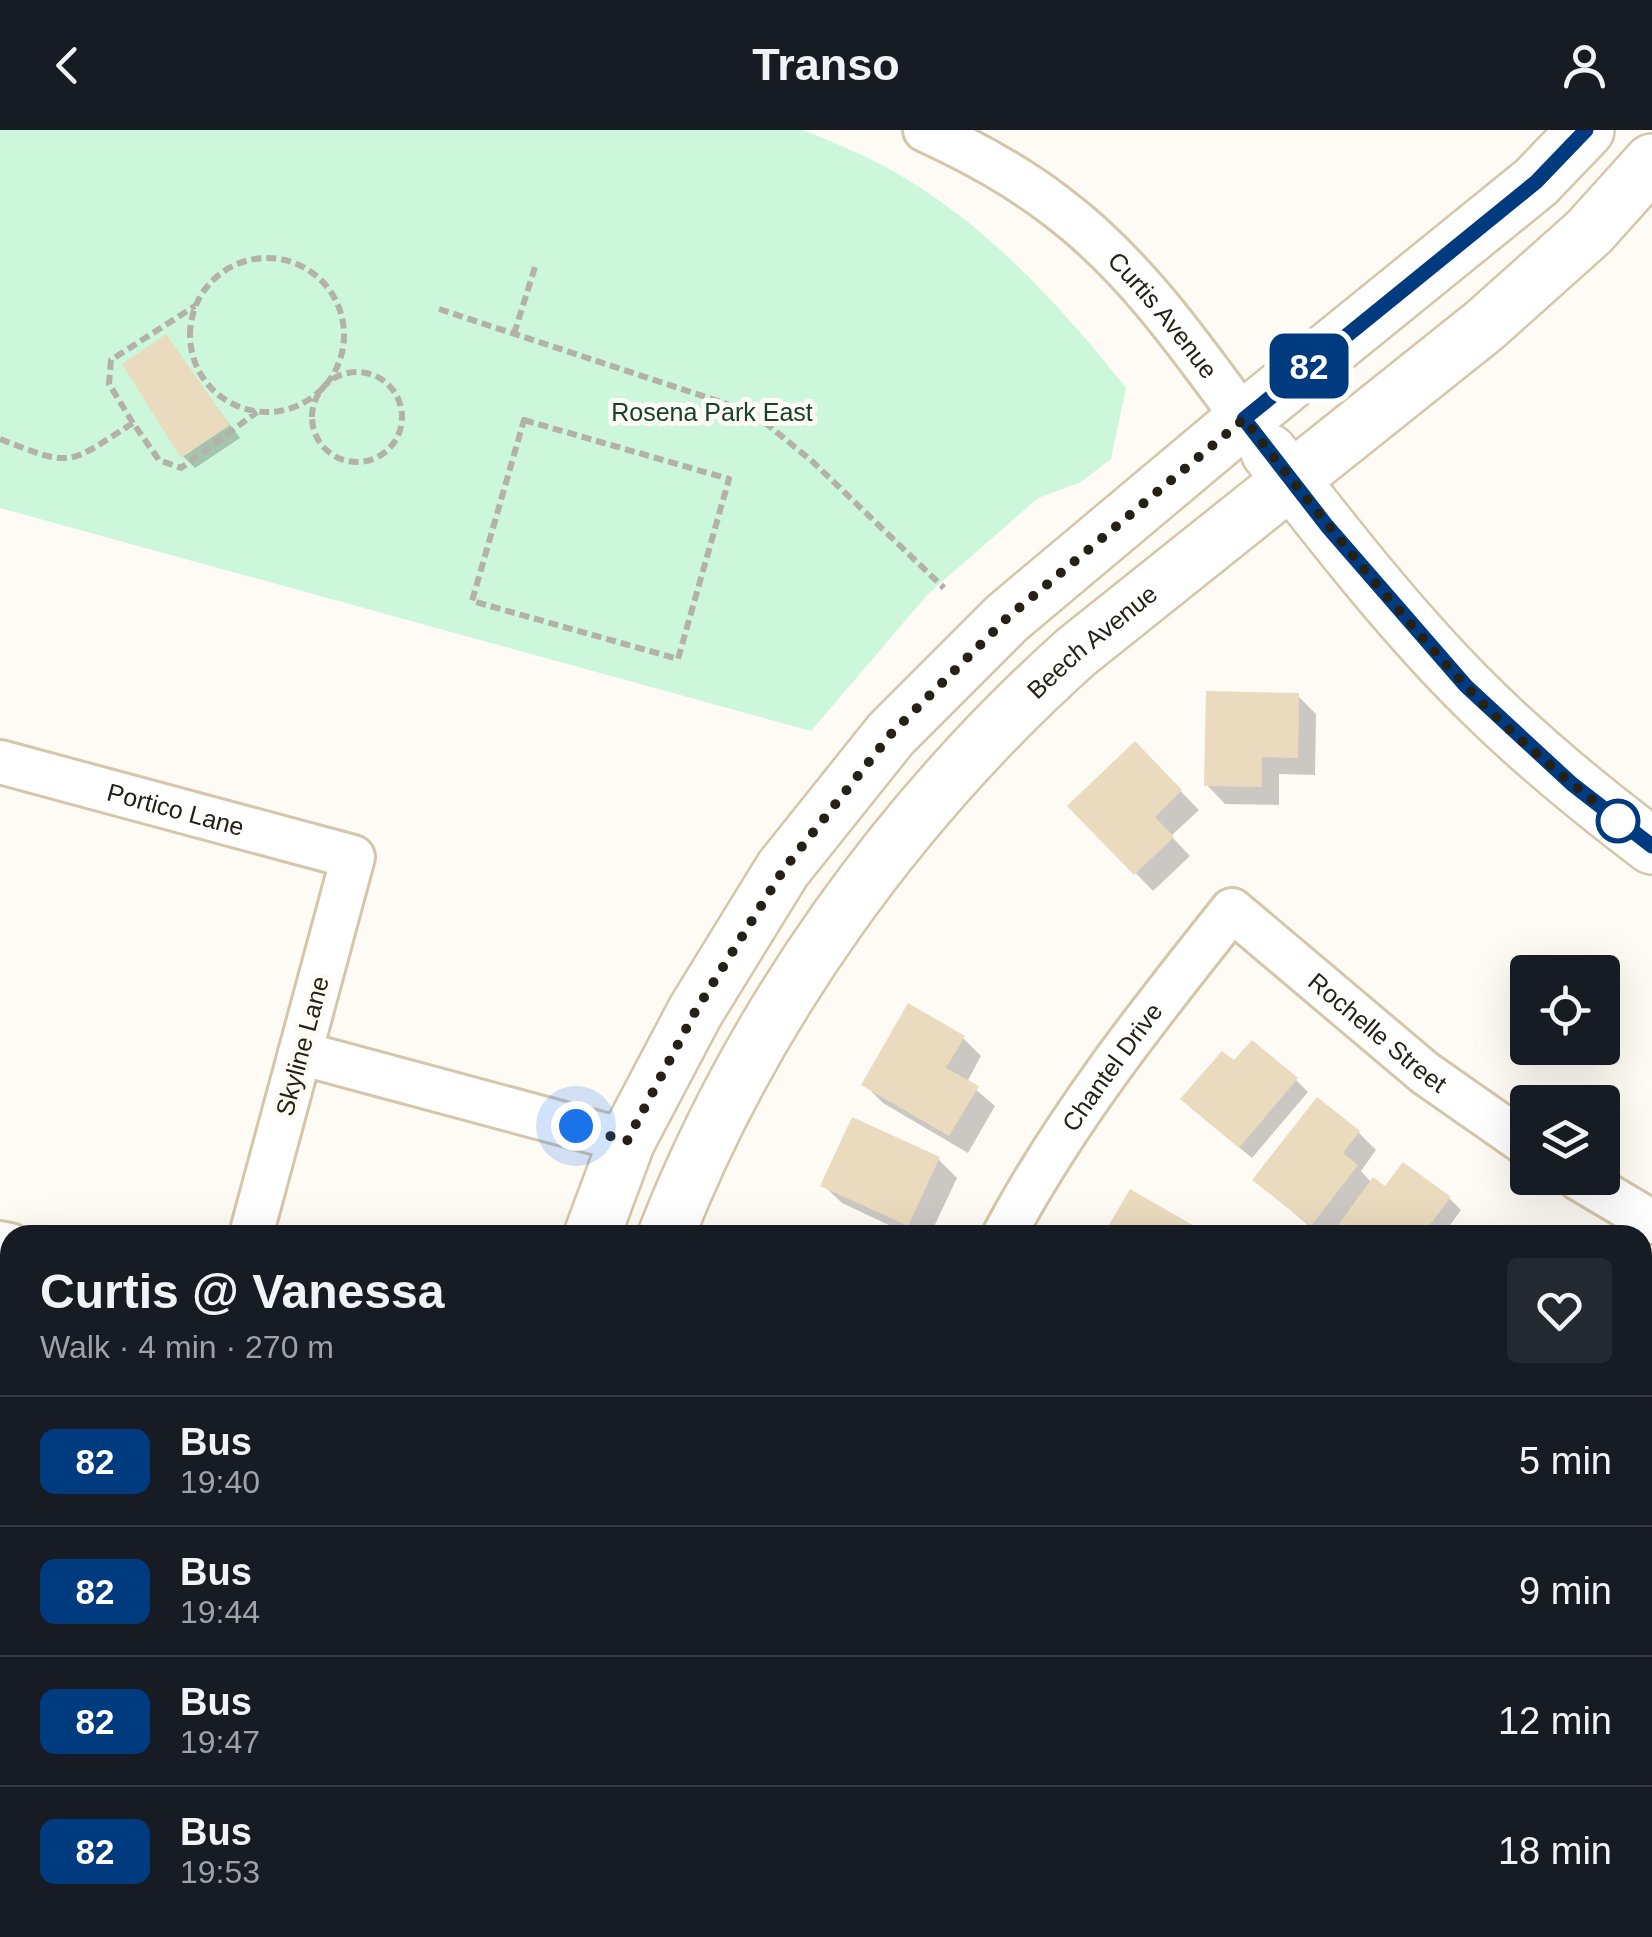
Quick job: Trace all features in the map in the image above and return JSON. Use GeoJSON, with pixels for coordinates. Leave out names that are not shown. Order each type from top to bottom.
{"type":"FeatureCollection","features":[{"type":"Feature","properties":{"kind":"main road"},"geometry":{"type":"LineString","coordinates":[[596,1225],[627,1141],[695,1012],[784,869],[891,734],[1007,618],[1536,182],[1586,130]]}},
{"type":"Feature","properties":{"kind":"main road","name":"Beech Avenue"},"geometry":{"type":"LineString","coordinates":[[670,1225],[694,1163],[765,1030],[866,879],[969,756],[1076,652],[1485,326],[1590,232],[1652,162]]}},
{"type":"Feature","properties":{"kind":"main road","name":"Curtis Avenue"},"geometry":{"type":"LineString","coordinates":[[1244,419],[1466,686],[1566,779],[1652,846]]}},
{"type":"Feature","properties":{"kind":"street","name":"Curtis Avenue"},"geometry":{"type":"LineString","coordinates":[[925,130],[1006,172],[1058,207],[1097,240],[1128,272],[1244,419]]}},
{"type":"Feature","properties":{"kind":"street","name":"Portico Lane"},"geometry":{"type":"LineString","coordinates":[[0,762],[353,857]]}},
{"type":"Feature","properties":{"kind":"street","name":"Skyline Lane"},"geometry":{"type":"LineString","coordinates":[[254,1225],[353,857]]}},
{"type":"Feature","properties":{"kind":"street","name":"Rochelle Street"},"geometry":{"type":"LineString","coordinates":[[1232,910],[1426,1074],[1510,1132]]}},
{"type":"Feature","properties":{"kind":"street","name":"Chantel Drive"},"geometry":{"type":"LineString","coordinates":[[1010,1225],[1123,1047],[1232,910]]}},
{"type":"Feature","properties":{"kind":"street"},"geometry":{"type":"LineString","coordinates":[[300,1053],[627,1141]]}},
{"type":"Feature","properties":{"kind":"street"},"geometry":{"type":"LineString","coordinates":[[1607,1195],[1652,1222]]}},
{"type":"Feature","properties":{"kind":"path"},"geometry":{"type":"LineString","coordinates":[[195,306],[191,352],[212,393],[258,412],[284,410],[307,401],[326,384],[353,372],[382,379],[400,402],[403,417],[394,444],[369,461],[340,458],[318,439],[312,410],[326,384],[339,365],[344,342],[342,319],[334,298],[322,281],[304,268],[284,260],[262,258],[241,262],[221,273],[195,306]]}},
{"type":"Feature","properties":{"kind":"path"},"geometry":{"type":"LineString","coordinates":[[514,334],[535,267]]}},
{"type":"Feature","properties":{"kind":"path"},"geometry":{"type":"LineString","coordinates":[[195,306],[112,360],[109,384],[159,460],[181,468],[258,412]]}},
{"type":"Feature","properties":{"kind":"path"},"geometry":{"type":"LineString","coordinates":[[439,309],[727,404],[768,425],[813,462],[944,588]]}},
{"type":"Feature","properties":{"kind":"path"},"geometry":{"type":"LineString","coordinates":[[524,420],[729,479],[678,659],[472,601],[524,420]]}},
{"type":"Feature","properties":{"kind":"path"},"geometry":{"type":"LineString","coordinates":[[0,438],[54,459],[76,459],[133,422]]}},
{"type":"Feature","properties":{"kind":"green space","name":"Rosena Park East"},"geometry":{"type":"Polygon","coordinates":[[[0,130],[803,130],[883,165],[940,201],[999,248],[1053,302],[1126,388],[1111,459],[1081,482],[1038,498],[928,594],[811,731],[0,508],[0,130]]]}},
{"type":"Feature","properties":{"kind":"building"},"geometry":{"type":"Polygon","coordinates":[[[166,334],[230,425],[181,458],[122,364],[166,334]]]}},
{"type":"Feature","properties":{"kind":"building"},"geometry":{"type":"Polygon","coordinates":[[[1206,691],[1299,693],[1298,758],[1262,757],[1262,787],[1204,786],[1206,691]]]}},
{"type":"Feature","properties":{"kind":"building"},"geometry":{"type":"Polygon","coordinates":[[[1135,741],[1182,790],[1155,817],[1174,837],[1134,875],[1067,806],[1135,741]]]}},
{"type":"Feature","properties":{"kind":"building"},"geometry":{"type":"Polygon","coordinates":[[[908,1003],[965,1036],[946,1068],[979,1086],[949,1136],[861,1085],[908,1003]]]}},
{"type":"Feature","properties":{"kind":"building"},"geometry":{"type":"Polygon","coordinates":[[[1252,1040],[1298,1078],[1239,1148],[1180,1099],[1222,1051],[1234,1060],[1252,1040]]]}},
{"type":"Feature","properties":{"kind":"building"},"geometry":{"type":"Polygon","coordinates":[[[1317,1097],[1360,1131],[1343,1153],[1358,1165],[1312,1225],[1252,1180],[1317,1097]]]}},
{"type":"Feature","properties":{"kind":"building"},"geometry":{"type":"Polygon","coordinates":[[[852,1117],[940,1157],[908,1225],[820,1186],[852,1117]]]}},
{"type":"Feature","properties":{"kind":"building"},"geometry":{"type":"Polygon","coordinates":[[[1403,1162],[1451,1197],[1430,1225],[1338,1225],[1373,1177],[1385,1186],[1403,1162]]]}},
{"type":"Feature","properties":{"kind":"building"},"geometry":{"type":"Polygon","coordinates":[[[1130,1189],[1193,1225],[1109,1225],[1130,1189]]]}},
{"type":"Feature","properties":{"kind":"bus line","name":"82"},"geometry":{"type":"LineString","coordinates":[[1586,130],[1536,182],[1244,419],[1327,526],[1466,686],[1572,784],[1652,846]]}},
{"type":"Feature","properties":{"kind":"route"},"geometry":{"type":"LineString","coordinates":[[576,1126],[627,1141],[695,1012],[784,869],[891,734],[1007,618],[1244,419],[1327,526],[1466,686],[1618,821]]}}]}
